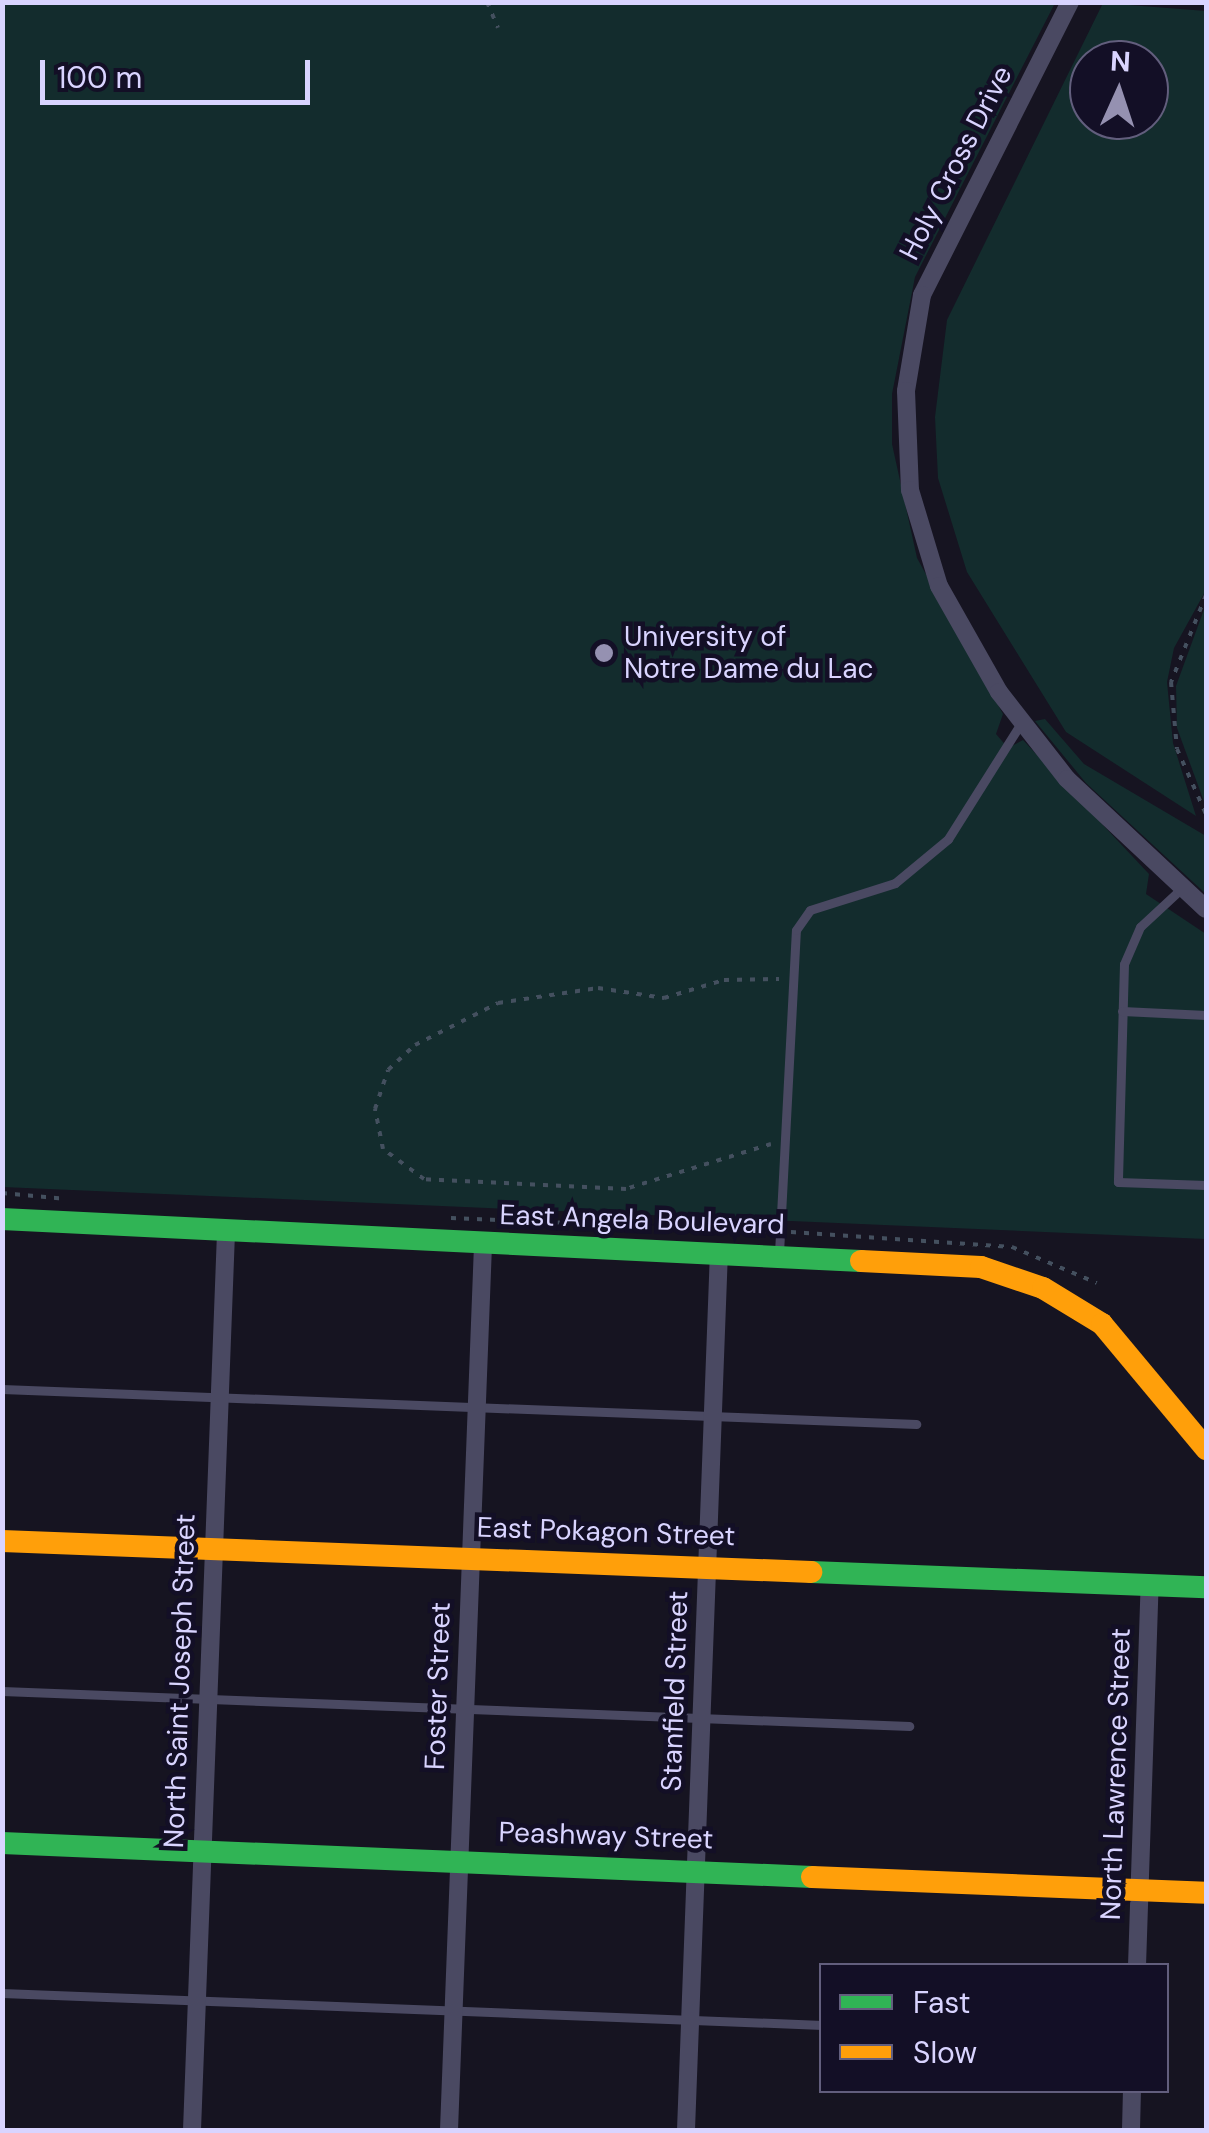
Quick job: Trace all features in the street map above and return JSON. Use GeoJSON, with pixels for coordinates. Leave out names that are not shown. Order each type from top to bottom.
{"type":"FeatureCollection","features":[{"type":"Feature","properties":{"kind":"street","name":"Holy Cross Drive"},"geometry":{"type":"LineString","coordinates":[[1070,2],[938,249],[906,391],[910,490],[934,572],[1022,721],[1067,780],[1206,909]]}},
{"type":"Feature","properties":{"kind":"street","name":"East Angela Boulevard"},"geometry":{"type":"LineString","coordinates":[[2,1220],[226,1233],[954,1262],[1043,1288],[1128,1346],[1206,1449]]}},
{"type":"Feature","properties":{"kind":"street","name":"North Saint Joseph Street"},"geometry":{"type":"LineString","coordinates":[[192,2130],[226,1233]]}},
{"type":"Feature","properties":{"kind":"street","name":"Foster Street"},"geometry":{"type":"LineString","coordinates":[[449,2130],[483,1244]]}},
{"type":"Feature","properties":{"kind":"street","name":"Stanfield Street"},"geometry":{"type":"LineString","coordinates":[[686,2130],[719,1254]]}},
{"type":"Feature","properties":{"kind":"street","name":"East Pokagon Street"},"geometry":{"type":"LineString","coordinates":[[2,1541],[1206,1587]]}},
{"type":"Feature","properties":{"kind":"street","name":"North Lawrence Street"},"geometry":{"type":"LineString","coordinates":[[1137,1963],[1150,1584]]}},
{"type":"Feature","properties":{"kind":"street","name":"Peashway Street"},"geometry":{"type":"LineString","coordinates":[[2,1844],[1140,1887],[1206,1893]]}},
{"type":"Feature","properties":{"kind":"street"},"geometry":{"type":"LineString","coordinates":[[1131,2130],[1132,2093]]}},
{"type":"Feature","properties":{"kind":"lane"},"geometry":{"type":"LineString","coordinates":[[779,1255],[794,980],[802,918],[895,883],[926,860],[968,813],[1022,721]]}},
{"type":"Feature","properties":{"kind":"lane"},"geometry":{"type":"LineString","coordinates":[[1182,888],[1130,944],[1122,1011],[1118,1182],[1206,1185]]}},
{"type":"Feature","properties":{"kind":"lane"},"geometry":{"type":"LineString","coordinates":[[1122,1011],[1206,1015]]}},
{"type":"Feature","properties":{"kind":"lane"},"geometry":{"type":"LineString","coordinates":[[2,1388],[916,1424]]}},
{"type":"Feature","properties":{"kind":"lane"},"geometry":{"type":"LineString","coordinates":[[2,1692],[909,1726]]}},
{"type":"Feature","properties":{"kind":"lane"},"geometry":{"type":"LineString","coordinates":[[2,1994],[819,2025]]}},
{"type":"Feature","properties":{"kind":"path"},"geometry":{"type":"LineString","coordinates":[[487,2],[498,28]]}},
{"type":"Feature","properties":{"kind":"path"},"geometry":{"type":"LineString","coordinates":[[1206,595],[1171,682],[1177,749],[1206,814]]}},
{"type":"Feature","properties":{"kind":"path"},"geometry":{"type":"LineString","coordinates":[[784,1144],[626,1189],[424,1179],[383,1149],[375,1109],[388,1070],[415,1045],[498,1003],[566,990],[664,998],[724,980],[794,980]]}},
{"type":"Feature","properties":{"kind":"green space","name":"University of Notre Dame du Lac"},"geometry":{"type":"Polygon","coordinates":[[[2,3],[1055,3],[915,277],[892,394],[892,444],[917,558],[1003,714],[996,734],[1008,748],[1023,740],[1149,874],[1146,894],[1206,934],[1206,1239],[3,1187],[2,3]]]}},
{"type":"Feature","properties":{"kind":"green space"},"geometry":{"type":"Polygon","coordinates":[[[1103,3],[1206,11],[1206,590],[1174,648],[1167,682],[1173,743],[1196,816],[1066,732],[967,572],[938,478],[935,417],[947,320],[1069,72],[1069,140],[1169,140],[1169,40],[1085,40],[1103,3]]]}},
{"type":"Feature","properties":{"kind":"green space"},"geometry":{"type":"Polygon","coordinates":[[[1206,604],[1206,807],[1177,728],[1176,686],[1206,604]]]}},
{"type":"Feature","properties":{"kind":"green space"},"geometry":{"type":"Polygon","coordinates":[[[1045,719],[1084,764],[1206,836],[1206,894],[1086,783],[1035,721],[1045,719]]]}},
{"type":"Feature","properties":{"kind":"traffic: fast"},"geometry":{"type":"LineString","coordinates":[[2,1219],[861,1261]]}},
{"type":"Feature","properties":{"kind":"traffic: fast"},"geometry":{"type":"LineString","coordinates":[[811,1572],[1206,1587]]}},
{"type":"Feature","properties":{"kind":"traffic: fast"},"geometry":{"type":"LineString","coordinates":[[2,1843],[812,1877]]}},
{"type":"Feature","properties":{"kind":"traffic: slow"},"geometry":{"type":"LineString","coordinates":[[861,1261],[981,1267],[1043,1288],[1102,1324],[1206,1449]]}},
{"type":"Feature","properties":{"kind":"traffic: slow"},"geometry":{"type":"LineString","coordinates":[[2,1541],[811,1572]]}},
{"type":"Feature","properties":{"kind":"traffic: slow"},"geometry":{"type":"LineString","coordinates":[[812,1877],[1206,1893]]}},
{"type":"Feature","properties":{"kind":"place","name":"University of Notre Dame du Lac"},"geometry":{"type":"Point","coordinates":[604,653]}}]}
